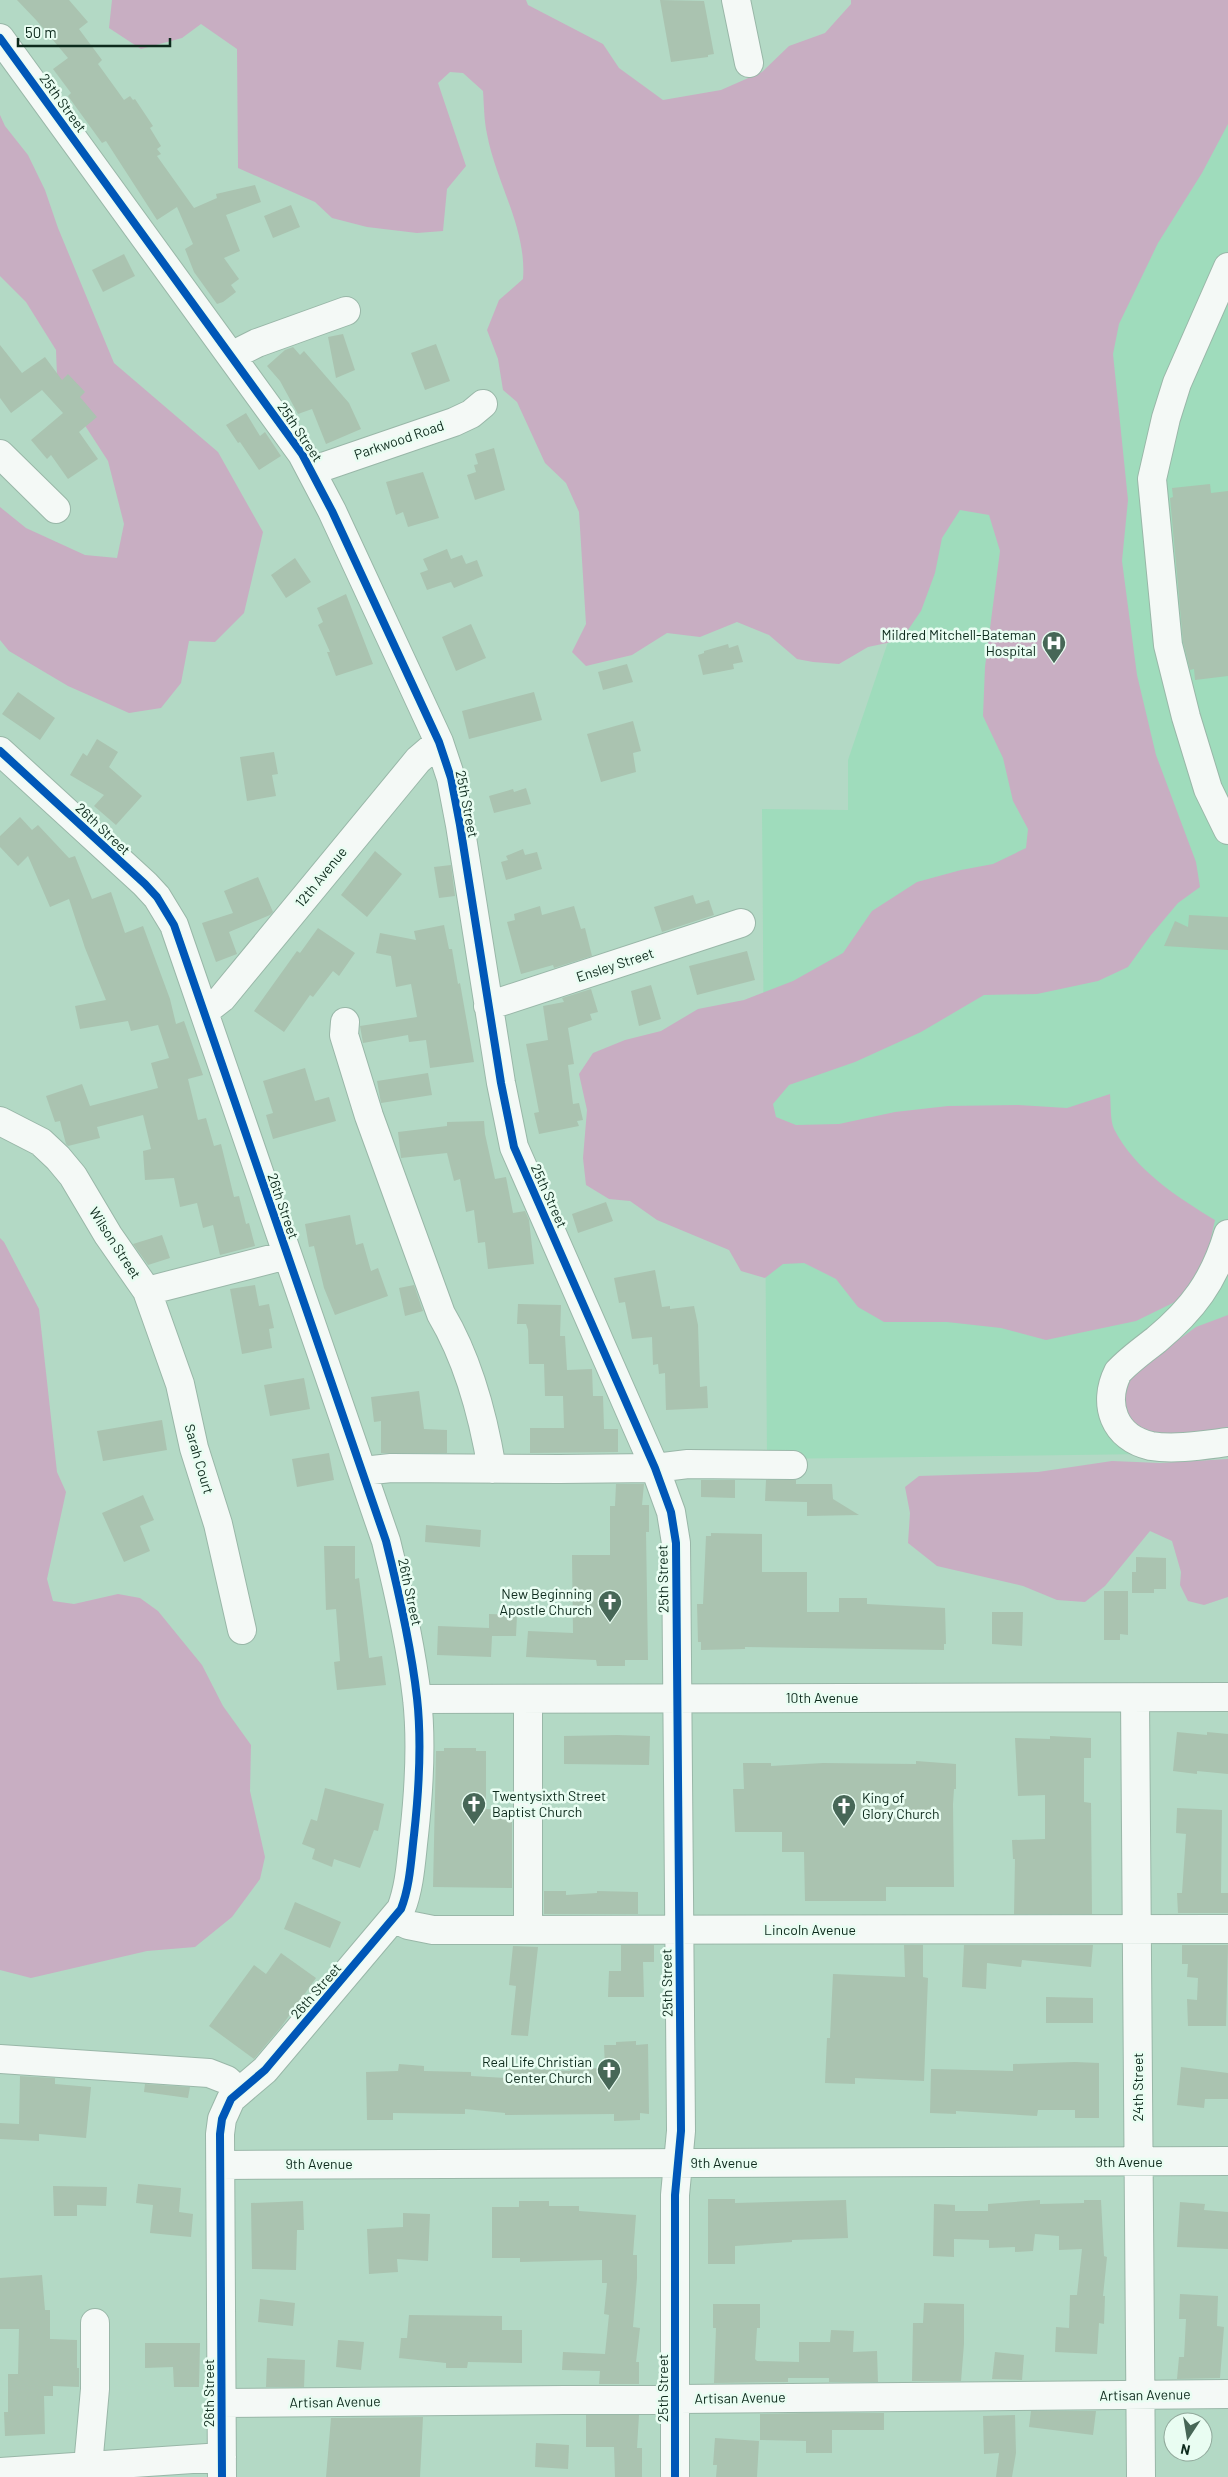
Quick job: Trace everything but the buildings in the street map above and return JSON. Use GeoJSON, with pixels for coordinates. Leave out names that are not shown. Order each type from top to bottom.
{"type":"FeatureCollection","features":[{"type":"Feature","properties":{"kind":"street"},"geometry":{"type":"LineString","coordinates":[[736,0],[749,63]]}},
{"type":"Feature","properties":{"kind":"street","name":"25th Street"},"geometry":{"type":"LineString","coordinates":[[0,38],[288,434],[311,471],[439,742],[451,778],[460,825],[488,1006],[508,1124],[514,1147],[655,1468],[671,1512],[676,1543],[681,2137],[675,2195],[675,2477]]}},
{"type":"Feature","properties":{"kind":"street"},"geometry":{"type":"LineString","coordinates":[[1228,266],[1177,383],[1166,418],[1152,479],[1168,645],[1186,717],[1208,789],[1228,830]]}},
{"type":"Feature","properties":{"kind":"street"},"geometry":{"type":"LineString","coordinates":[[231,356],[257,342],[346,311]]}},
{"type":"Feature","properties":{"kind":"street","name":"Parkwood Road"},"geometry":{"type":"LineString","coordinates":[[311,471],[454,422],[470,414],[483,404]]}},
{"type":"Feature","properties":{"kind":"street"},"geometry":{"type":"LineString","coordinates":[[0,454],[56,509]]}},
{"type":"Feature","properties":{"kind":"street","name":"12th Avenue"},"geometry":{"type":"LineString","coordinates":[[204,1012],[222,998],[418,760],[439,742]]}},
{"type":"Feature","properties":{"kind":"street","name":"26th Street"},"geometry":{"type":"LineString","coordinates":[[0,751],[157,897],[174,925],[386,1541],[399,1595],[417,1699],[418,1770],[414,1828],[408,1888],[399,1921],[265,2070],[239,2091],[226,2107],[222,2118],[220,2165],[222,2467]]}},
{"type":"Feature","properties":{"kind":"street","name":"Ensley Street"},"geometry":{"type":"LineString","coordinates":[[488,1006],[741,923]]}},
{"type":"Feature","properties":{"kind":"street"},"geometry":{"type":"LineString","coordinates":[[345,1022],[344,1035],[369,1116],[441,1314],[456,1338],[467,1364],[492,1469]]}},
{"type":"Feature","properties":{"kind":"street","name":"Wilson Street"},"geometry":{"type":"LineString","coordinates":[[0,1121],[41,1142],[58,1158],[73,1176],[108,1235],[146,1291],[287,1255]]}},
{"type":"Feature","properties":{"kind":"street"},"geometry":{"type":"LineString","coordinates":[[1228,1234],[1217,1265],[1200,1297],[1175,1323],[1118,1372],[1113,1382],[1110,1403],[1119,1427],[1129,1435],[1151,1446],[1166,1447],[1228,1442]]}},
{"type":"Feature","properties":{"kind":"street","name":"Sarah Court"},"geometry":{"type":"LineString","coordinates":[[146,1291],[180,1384],[194,1448],[218,1524],[242,1630]]}},
{"type":"Feature","properties":{"kind":"street"},"geometry":{"type":"LineString","coordinates":[[363,1471],[391,1468],[655,1468],[688,1464],[793,1465]]}},
{"type":"Feature","properties":{"kind":"street","name":"10th Avenue"},"geometry":{"type":"LineString","coordinates":[[417,1699],[1228,1697]]}},
{"type":"Feature","properties":{"kind":"street","name":"24th Street"},"geometry":{"type":"LineString","coordinates":[[1135,1698],[1141,2477]]}},
{"type":"Feature","properties":{"kind":"street"},"geometry":{"type":"LineString","coordinates":[[528,1699],[528,1930]]}},
{"type":"Feature","properties":{"kind":"street","name":"Lincoln Avenue"},"geometry":{"type":"LineString","coordinates":[[399,1921],[432,1930],[1228,1929]]}},
{"type":"Feature","properties":{"kind":"street"},"geometry":{"type":"LineString","coordinates":[[0,2059],[209,2073],[227,2080],[239,2091]]}},
{"type":"Feature","properties":{"kind":"street","name":"9th Avenue"},"geometry":{"type":"LineString","coordinates":[[220,2165],[1228,2162]]}},
{"type":"Feature","properties":{"kind":"street"},"geometry":{"type":"LineString","coordinates":[[88,2466],[95,2389],[96,2323]]}},
{"type":"Feature","properties":{"kind":"street","name":"Artisan Avenue"},"geometry":{"type":"LineString","coordinates":[[222,2403],[1228,2394]]}},
{"type":"Feature","properties":{"kind":"street"},"geometry":{"type":"LineString","coordinates":[[0,2472],[88,2466],[222,2467]]}},
{"type":"Feature","properties":{"kind":"shaded area"},"geometry":{"type":"Polygon","coordinates":[[[112,0],[526,0],[528,5],[603,44],[619,68],[663,100],[721,90],[762,72],[789,46],[825,33],[851,4],[851,0],[1228,0],[1228,124],[1202,173],[1158,243],[1119,324],[1113,354],[1128,500],[1122,561],[1137,675],[1156,755],[1196,862],[1200,887],[1178,903],[1151,935],[1128,967],[1098,981],[1037,994],[984,995],[921,1032],[855,1062],[789,1085],[773,1104],[776,1117],[796,1125],[839,1124],[895,1112],[948,1106],[1018,1105],[1067,1108],[1110,1094],[1111,1117],[1114,1129],[1133,1157],[1145,1170],[1172,1192],[1215,1220],[1209,1247],[1195,1277],[1179,1300],[1136,1321],[1046,1340],[1001,1328],[947,1322],[884,1322],[858,1307],[836,1279],[804,1263],[783,1264],[765,1278],[741,1271],[729,1250],[657,1220],[630,1201],[609,1199],[586,1185],[583,1158],[587,1110],[579,1074],[593,1053],[625,1040],[661,1031],[698,1009],[744,1000],[793,981],[843,953],[872,911],[917,882],[961,870],[993,864],[1026,848],[1028,829],[1013,801],[1003,758],[983,716],[985,667],[1000,551],[989,515],[960,510],[942,538],[935,573],[921,611],[901,640],[868,647],[839,664],[797,659],[769,635],[737,622],[700,637],[667,633],[632,655],[586,666],[572,652],[586,624],[579,512],[566,483],[545,463],[517,402],[503,390],[498,359],[487,330],[499,300],[523,279],[523,260],[516,224],[491,152],[485,123],[483,91],[463,73],[450,72],[438,83],[466,166],[447,189],[443,231],[417,233],[367,227],[332,218],[315,202],[238,168],[237,49],[201,24],[182,38],[141,49],[109,28],[112,0]]]}},
{"type":"Feature","properties":{"kind":"shaded area","name":"Mildred Mitchell-Bateman Hospital"},"geometry":{"type":"Polygon","coordinates":[[[1228,0],[1228,1453],[767,1459],[762,809],[848,810],[848,760],[913,568],[1228,0]]]}},
{"type":"Feature","properties":{"kind":"shaded area"},"geometry":{"type":"Polygon","coordinates":[[[0,115],[5,126],[28,155],[45,190],[58,228],[114,363],[218,452],[263,532],[244,613],[215,642],[189,641],[181,683],[161,708],[129,713],[68,686],[9,651],[0,640],[0,507],[26,528],[85,555],[117,558],[124,524],[108,461],[73,407],[57,376],[56,350],[26,302],[0,276],[0,115]]]}},
{"type":"Feature","properties":{"kind":"shaded area"},"geometry":{"type":"Polygon","coordinates":[[[0,1238],[4,1242],[39,1309],[57,1472],[66,1492],[47,1579],[53,1601],[74,1604],[118,1594],[140,1598],[158,1611],[202,1665],[223,1706],[251,1745],[250,1791],[265,1857],[260,1879],[232,1917],[195,1947],[147,1951],[31,1978],[0,1970],[0,1238]]]}},
{"type":"Feature","properties":{"kind":"shaded area"},"geometry":{"type":"Polygon","coordinates":[[[1228,1315],[1228,1430],[1176,1438],[1147,1432],[1128,1418],[1121,1399],[1133,1373],[1196,1327],[1228,1315]]]}},
{"type":"Feature","properties":{"kind":"shaded area"},"geometry":{"type":"Polygon","coordinates":[[[1228,1459],[1228,1597],[1204,1605],[1188,1601],[1180,1585],[1181,1572],[1172,1541],[1150,1531],[1105,1586],[1085,1602],[1057,1600],[1023,1586],[937,1566],[908,1543],[910,1513],[905,1487],[919,1476],[1038,1472],[1112,1461],[1160,1463],[1228,1459]]]}},
{"type":"Feature","properties":{"kind":"cycle path"},"geometry":{"type":"LineString","coordinates":[[0,38],[302,454],[332,511],[439,742],[451,778],[460,825],[501,1083],[514,1147],[655,1468],[671,1512],[676,1543],[681,2131],[675,2195],[675,2477]]}},
{"type":"Feature","properties":{"kind":"cycle path"},"geometry":{"type":"LineString","coordinates":[[0,751],[145,884],[157,897],[174,925],[386,1541],[404,1619],[417,1698],[420,1749],[416,1818],[410,1873],[401,1909],[265,2070],[231,2099],[222,2119],[220,2134],[222,2477]]}},
{"type":"Feature","properties":{"kind":"place","name":"Mildred Mitchell-Bateman Hospital"},"geometry":{"type":"Point","coordinates":[1054,664]}},
{"type":"Feature","properties":{"kind":"place","name":"New Beginning Apostle Church"},"geometry":{"type":"Point","coordinates":[610,1623]}},
{"type":"Feature","properties":{"kind":"place","name":"Twentysixth Street Baptist Church"},"geometry":{"type":"Point","coordinates":[474,1825]}},
{"type":"Feature","properties":{"kind":"place","name":"King of Glory Church"},"geometry":{"type":"Point","coordinates":[844,1827]}},
{"type":"Feature","properties":{"kind":"place","name":"Real Life Christian Center Church"},"geometry":{"type":"Point","coordinates":[609,2091]}}]}
